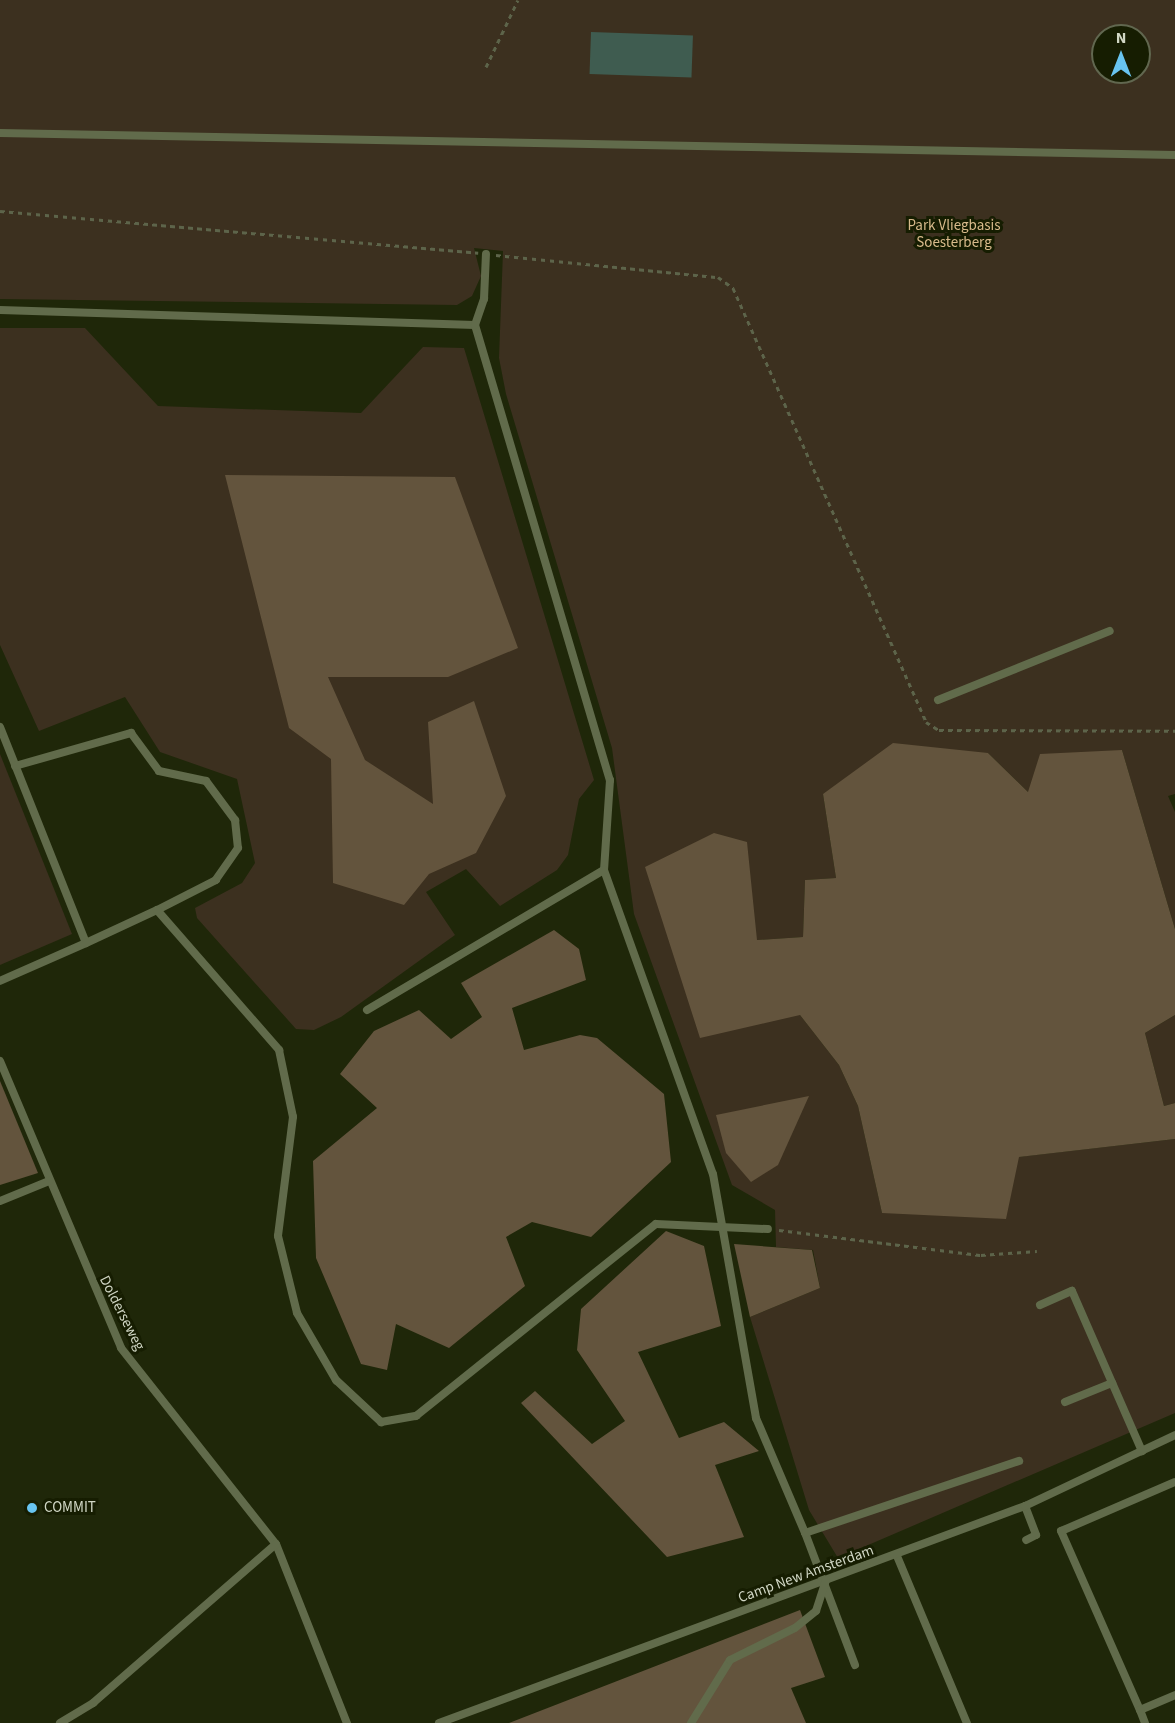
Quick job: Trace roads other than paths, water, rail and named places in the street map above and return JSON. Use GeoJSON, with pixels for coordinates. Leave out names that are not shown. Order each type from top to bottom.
{"type":"FeatureCollection","features":[{"type":"Feature","properties":{"kind":"lane"},"geometry":{"type":"LineString","coordinates":[[0,133],[1175,155]]}},
{"type":"Feature","properties":{"kind":"lane"},"geometry":{"type":"LineString","coordinates":[[486,254],[484,299],[475,325],[610,780],[604,870],[713,1174],[720,1225],[756,1418],[826,1580],[855,1665]]}},
{"type":"Feature","properties":{"kind":"lane"},"geometry":{"type":"LineString","coordinates":[[0,310],[475,325]]}},
{"type":"Feature","properties":{"kind":"lane"},"geometry":{"type":"LineString","coordinates":[[938,700],[1110,631]]}},
{"type":"Feature","properties":{"kind":"lane"},"geometry":{"type":"LineString","coordinates":[[0,727],[86,943]]}},
{"type":"Feature","properties":{"kind":"lane"},"geometry":{"type":"LineString","coordinates":[[0,981],[158,910],[216,880],[238,848],[235,820],[206,781],[159,771],[131,733],[15,766]]}},
{"type":"Feature","properties":{"kind":"lane"},"geometry":{"type":"LineString","coordinates":[[367,1010],[604,870]]}},
{"type":"Feature","properties":{"kind":"lane"},"geometry":{"type":"LineString","coordinates":[[158,910],[279,1050],[293,1117],[278,1236],[297,1313],[336,1380],[381,1422],[416,1416],[656,1224],[720,1225],[768,1229]]}},
{"type":"Feature","properties":{"kind":"lane","name":"Dolderseweg"},"geometry":{"type":"LineString","coordinates":[[0,1061],[121,1348],[276,1544],[347,1723]]}},
{"type":"Feature","properties":{"kind":"lane"},"geometry":{"type":"LineString","coordinates":[[0,1201],[49,1181]]}},
{"type":"Feature","properties":{"kind":"lane"},"geometry":{"type":"LineString","coordinates":[[1040,1305],[1072,1291],[1142,1450]]}},
{"type":"Feature","properties":{"kind":"lane"},"geometry":{"type":"LineString","coordinates":[[1065,1402],[1112,1383]]}},
{"type":"Feature","properties":{"kind":"lane","name":"Camp New Amsterdam"},"geometry":{"type":"LineString","coordinates":[[439,1723],[897,1556],[1025,1506],[1175,1435]]}},
{"type":"Feature","properties":{"kind":"lane"},"geometry":{"type":"LineString","coordinates":[[805,1533],[1019,1461]]}},
{"type":"Feature","properties":{"kind":"lane"},"geometry":{"type":"LineString","coordinates":[[1145,1723],[1061,1531],[1175,1482]]}},
{"type":"Feature","properties":{"kind":"lane"},"geometry":{"type":"LineString","coordinates":[[1025,1506],[1036,1535],[1026,1540]]}},
{"type":"Feature","properties":{"kind":"lane"},"geometry":{"type":"LineString","coordinates":[[60,1723],[93,1703],[276,1544]]}},
{"type":"Feature","properties":{"kind":"lane"},"geometry":{"type":"LineString","coordinates":[[897,1556],[914,1589],[967,1723]]}},
{"type":"Feature","properties":{"kind":"lane"},"geometry":{"type":"LineString","coordinates":[[691,1723],[730,1660],[795,1628],[816,1611],[826,1580]]}},
{"type":"Feature","properties":{"kind":"lane"},"geometry":{"type":"LineString","coordinates":[[1140,1710],[1175,1695]]}},
{"type":"Feature","properties":{"kind":"place","name":"COMMIT"},"geometry":{"type":"Point","coordinates":[32,1508]}},
{"type":"Feature","properties":{"kind":"park label","name":"Park Vliegbasis Soesterberg"},"geometry":{"type":"Point","coordinates":[954,234]}}]}
